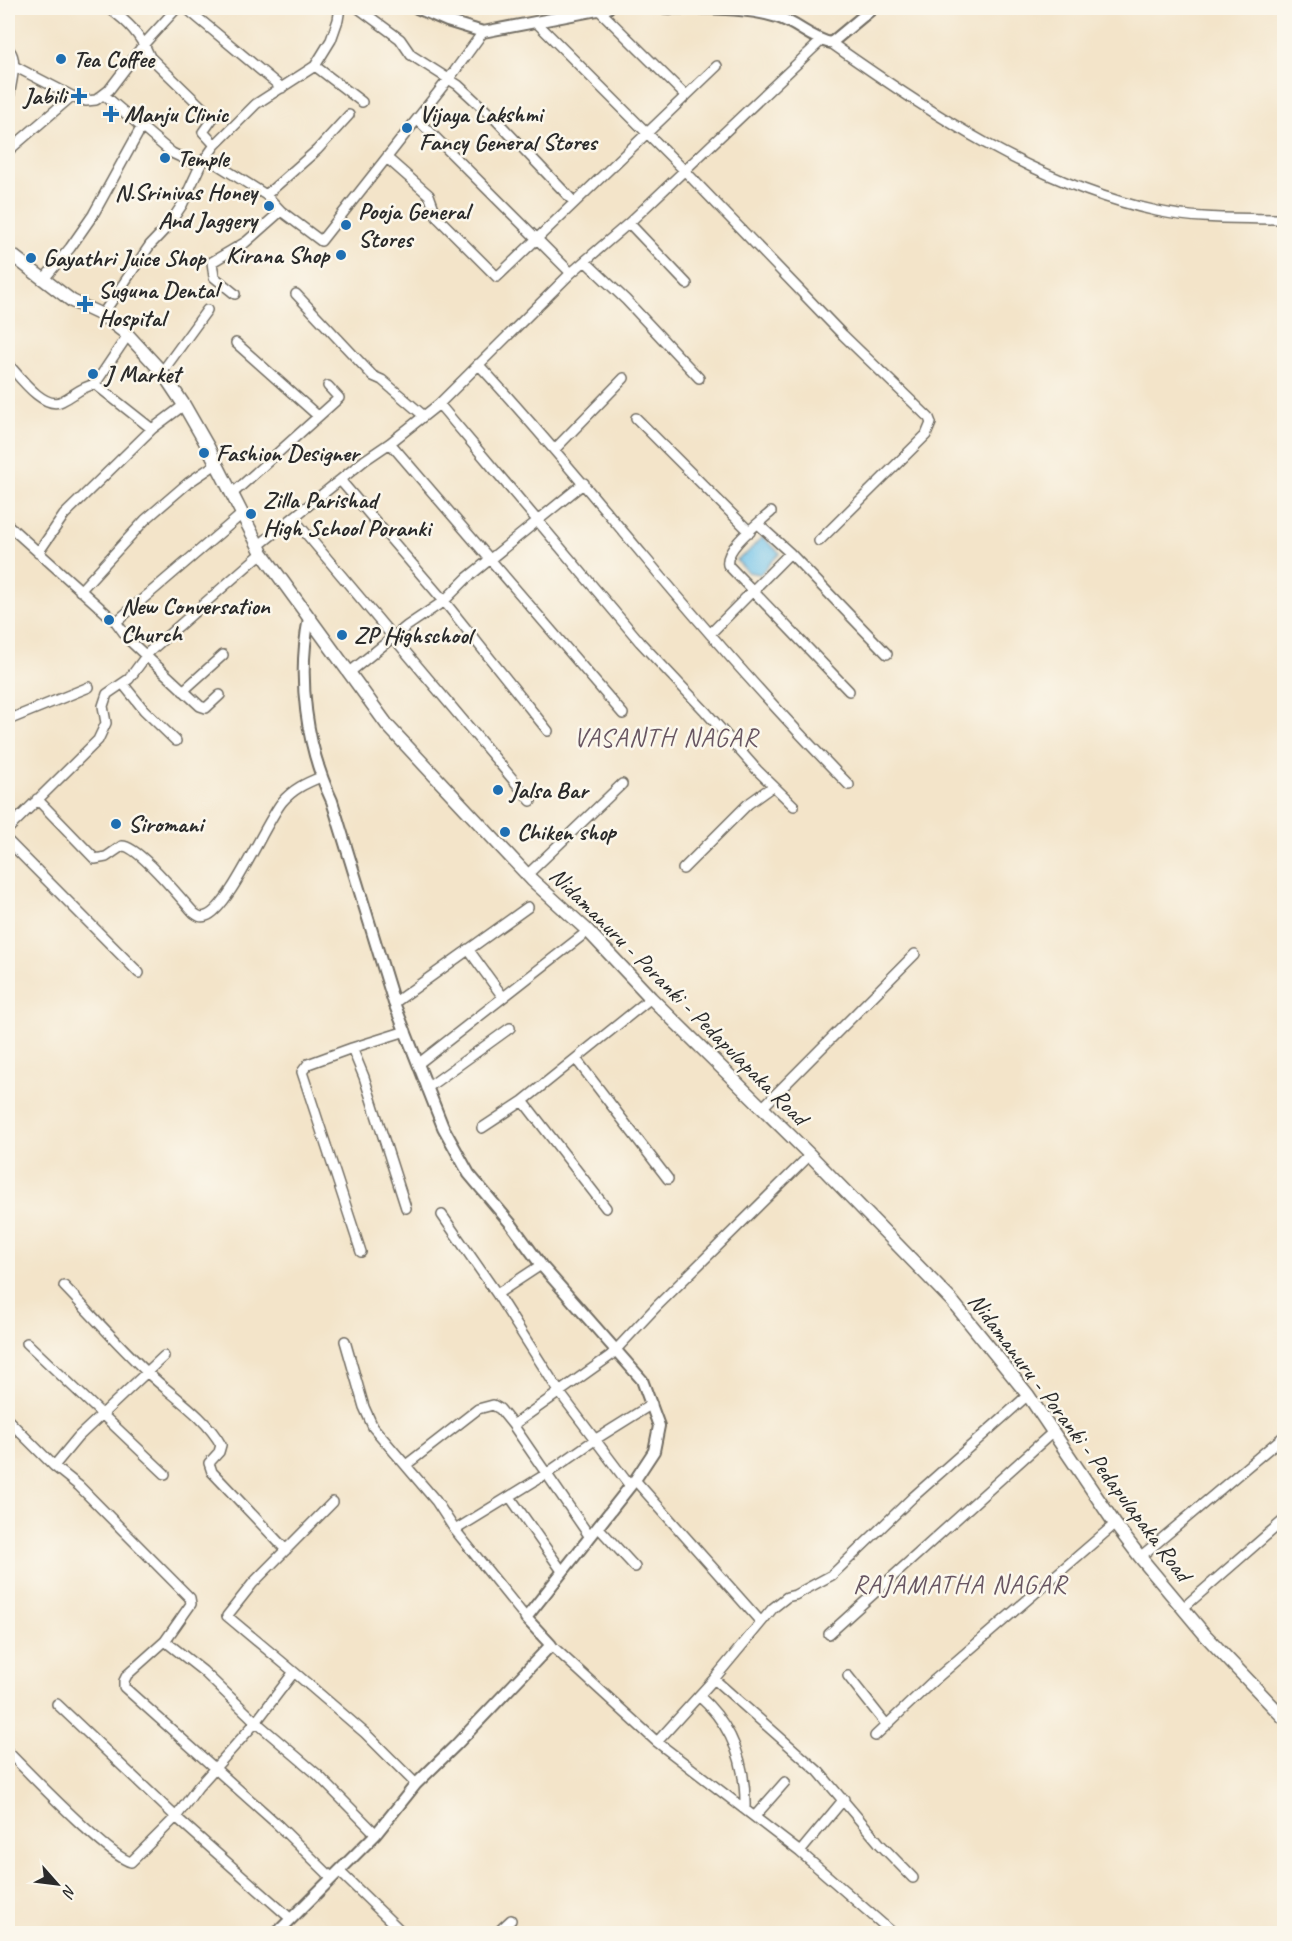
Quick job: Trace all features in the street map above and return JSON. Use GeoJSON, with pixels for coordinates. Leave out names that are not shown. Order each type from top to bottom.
{"type":"FeatureCollection","features":[{"type":"Feature","properties":{"kind":"main road"},"geometry":{"type":"LineString","coordinates":[[8,51],[12,65],[8,95]]}},
{"type":"Feature","properties":{"kind":"main road","name":"Nidamanuru - Poranki - Pedapulapaka Road"},"geometry":{"type":"LineString","coordinates":[[8,252],[72,301],[102,315],[128,335],[162,372],[184,405],[260,549],[388,726],[527,875],[588,931],[651,998],[810,1155],[952,1301],[1028,1395],[1140,1557],[1206,1636],[1284,1718]]}},
{"type":"Feature","properties":{"kind":"street"},"geometry":{"type":"LineString","coordinates":[[109,8],[129,23],[150,57],[213,118],[203,132],[215,145]]}},
{"type":"Feature","properties":{"kind":"street"},"geometry":{"type":"LineString","coordinates":[[12,65],[72,96],[86,101],[96,100],[104,95],[144,44],[177,8]]}},
{"type":"Feature","properties":{"kind":"street"},"geometry":{"type":"LineString","coordinates":[[186,8],[282,88]]}},
{"type":"Feature","properties":{"kind":"street"},"geometry":{"type":"LineString","coordinates":[[102,315],[136,264],[168,226],[182,205],[200,166],[215,145],[256,104],[315,66],[331,40],[340,8]]}},
{"type":"Feature","properties":{"kind":"street"},"geometry":{"type":"LineString","coordinates":[[358,8],[400,39],[411,55],[449,79],[496,120],[574,202]]}},
{"type":"Feature","properties":{"kind":"street"},"geometry":{"type":"LineString","coordinates":[[417,8],[447,21],[483,32],[598,8],[686,96]]}},
{"type":"Feature","properties":{"kind":"street"},"geometry":{"type":"LineString","coordinates":[[665,8],[746,11],[792,23],[826,42],[963,131],[1069,183],[1123,202],[1159,212],[1202,217],[1284,219]]}},
{"type":"Feature","properties":{"kind":"street"},"geometry":{"type":"LineString","coordinates":[[8,829],[98,740],[106,723],[105,698],[111,690],[135,674],[149,652],[293,518],[439,404],[571,273],[586,262],[826,42],[873,8]]}},
{"type":"Feature","properties":{"kind":"street"},"geometry":{"type":"LineString","coordinates":[[536,22],[684,170],[843,335],[921,410],[931,423],[926,435],[819,541]]}},
{"type":"Feature","properties":{"kind":"street"},"geometry":{"type":"LineString","coordinates":[[207,158],[266,195],[281,211],[321,241],[449,79],[483,32]]}},
{"type":"Feature","properties":{"kind":"street"},"geometry":{"type":"LineString","coordinates":[[315,66],[362,102]]}},
{"type":"Feature","properties":{"kind":"street"},"geometry":{"type":"LineString","coordinates":[[387,158],[429,195],[437,217],[497,277],[717,66]]}},
{"type":"Feature","properties":{"kind":"street"},"geometry":{"type":"LineString","coordinates":[[104,95],[172,153],[200,166]]}},
{"type":"Feature","properties":{"kind":"street"},"geometry":{"type":"LineString","coordinates":[[8,151],[72,96]]}},
{"type":"Feature","properties":{"kind":"street"},"geometry":{"type":"LineString","coordinates":[[266,195],[317,150],[349,115]]}},
{"type":"Feature","properties":{"kind":"street"},"geometry":{"type":"LineString","coordinates":[[417,119],[571,273]]}},
{"type":"Feature","properties":{"kind":"street"},"geometry":{"type":"LineString","coordinates":[[43,280],[70,249],[93,214],[141,128]]}},
{"type":"Feature","properties":{"kind":"street"},"geometry":{"type":"LineString","coordinates":[[235,294],[213,277],[212,262],[246,242],[281,211]]}},
{"type":"Feature","properties":{"kind":"street"},"geometry":{"type":"LineString","coordinates":[[628,223],[687,284]]}},
{"type":"Feature","properties":{"kind":"street"},"geometry":{"type":"LineString","coordinates":[[586,262],[626,300],[699,378]]}},
{"type":"Feature","properties":{"kind":"street"},"geometry":{"type":"LineString","coordinates":[[297,294],[373,376],[382,380],[424,416]]}},
{"type":"Feature","properties":{"kind":"street"},"geometry":{"type":"LineString","coordinates":[[162,372],[207,310]]}},
{"type":"Feature","properties":{"kind":"street"},"geometry":{"type":"LineString","coordinates":[[8,364],[45,402],[54,404],[63,401],[80,388],[95,384],[128,335]]}},
{"type":"Feature","properties":{"kind":"street"},"geometry":{"type":"LineString","coordinates":[[236,343],[318,416]]}},
{"type":"Feature","properties":{"kind":"street"},"geometry":{"type":"LineString","coordinates":[[478,364],[524,413],[710,634],[849,785]]}},
{"type":"Feature","properties":{"kind":"street"},"geometry":{"type":"LineString","coordinates":[[554,450],[624,378]]}},
{"type":"Feature","properties":{"kind":"street"},"geometry":{"type":"LineString","coordinates":[[95,384],[152,429]]}},
{"type":"Feature","properties":{"kind":"street"},"geometry":{"type":"LineString","coordinates":[[232,495],[339,398],[328,386]]}},
{"type":"Feature","properties":{"kind":"street"},"geometry":{"type":"LineString","coordinates":[[439,404],[640,642],[794,806]]}},
{"type":"Feature","properties":{"kind":"street"},"geometry":{"type":"LineString","coordinates":[[38,553],[64,515],[152,429],[184,405]]}},
{"type":"Feature","properties":{"kind":"street"},"geometry":{"type":"LineString","coordinates":[[636,418],[750,532]]}},
{"type":"Feature","properties":{"kind":"street"},"geometry":{"type":"LineString","coordinates":[[390,442],[623,714]]}},
{"type":"Feature","properties":{"kind":"street"},"geometry":{"type":"LineString","coordinates":[[80,591],[145,520],[188,483],[216,464]]}},
{"type":"Feature","properties":{"kind":"street"},"geometry":{"type":"LineString","coordinates":[[340,480],[444,601],[548,731]]}},
{"type":"Feature","properties":{"kind":"street"},"geometry":{"type":"LineString","coordinates":[[350,672],[444,601],[467,578],[584,483]]}},
{"type":"Feature","properties":{"kind":"street"},"geometry":{"type":"LineString","coordinates":[[771,512],[733,548],[727,560],[728,565],[849,691]]}},
{"type":"Feature","properties":{"kind":"street"},"geometry":{"type":"LineString","coordinates":[[116,622],[242,514]]}},
{"type":"Feature","properties":{"kind":"street"},"geometry":{"type":"LineString","coordinates":[[293,518],[531,801]]}},
{"type":"Feature","properties":{"kind":"street"},"geometry":{"type":"LineString","coordinates":[[758,524],[790,553],[886,654]]}},
{"type":"Feature","properties":{"kind":"street"},"geometry":{"type":"LineString","coordinates":[[8,525],[116,622],[130,641],[203,708],[207,708],[220,695]]}},
{"type":"Feature","properties":{"kind":"street"},"geometry":{"type":"LineString","coordinates":[[710,634],[790,553]]}},
{"type":"Feature","properties":{"kind":"street"},"geometry":{"type":"LineString","coordinates":[[309,618],[304,659],[306,708],[311,745],[321,777],[332,801],[394,1003],[443,1127],[469,1174],[541,1264],[642,1380],[659,1426],[654,1451],[632,1483],[526,1618]]}},
{"type":"Feature","properties":{"kind":"street"},"geometry":{"type":"LineString","coordinates":[[183,691],[223,655]]}},
{"type":"Feature","properties":{"kind":"street"},"geometry":{"type":"LineString","coordinates":[[123,684],[144,710],[176,741]]}},
{"type":"Feature","properties":{"kind":"street"},"geometry":{"type":"LineString","coordinates":[[8,720],[89,687]]}},
{"type":"Feature","properties":{"kind":"street"},"geometry":{"type":"LineString","coordinates":[[37,799],[95,860],[106,857],[122,846],[131,848],[194,913],[199,917],[205,917],[219,908],[284,800],[300,785],[321,777]]}},
{"type":"Feature","properties":{"kind":"street"},"geometry":{"type":"LineString","coordinates":[[527,875],[622,784]]}},
{"type":"Feature","properties":{"kind":"street"},"geometry":{"type":"LineString","coordinates":[[683,869],[748,804],[773,786]]}},
{"type":"Feature","properties":{"kind":"street"},"geometry":{"type":"LineString","coordinates":[[8,841],[139,973]]}},
{"type":"Feature","properties":{"kind":"street"},"geometry":{"type":"LineString","coordinates":[[394,1003],[528,907]]}},
{"type":"Feature","properties":{"kind":"street"},"geometry":{"type":"LineString","coordinates":[[418,1064],[588,931]]}},
{"type":"Feature","properties":{"kind":"street"},"geometry":{"type":"LineString","coordinates":[[468,949],[503,997]]}},
{"type":"Feature","properties":{"kind":"street"},"geometry":{"type":"LineString","coordinates":[[762,1108],[915,954]]}},
{"type":"Feature","properties":{"kind":"street"},"geometry":{"type":"LineString","coordinates":[[482,1128],[523,1101],[651,998]]}},
{"type":"Feature","properties":{"kind":"street"},"geometry":{"type":"LineString","coordinates":[[427,1088],[510,1028]]}},
{"type":"Feature","properties":{"kind":"street"},"geometry":{"type":"LineString","coordinates":[[361,1252],[302,1072],[308,1064],[406,1030]]}},
{"type":"Feature","properties":{"kind":"street"},"geometry":{"type":"LineString","coordinates":[[352,1048],[364,1077],[406,1208]]}},
{"type":"Feature","properties":{"kind":"street"},"geometry":{"type":"LineString","coordinates":[[576,1059],[668,1179]]}},
{"type":"Feature","properties":{"kind":"street"},"geometry":{"type":"LineString","coordinates":[[523,1101],[606,1208]]}},
{"type":"Feature","properties":{"kind":"street"},"geometry":{"type":"LineString","coordinates":[[513,1425],[560,1393],[617,1349],[657,1306],[810,1155]]}},
{"type":"Feature","properties":{"kind":"street"},"geometry":{"type":"LineString","coordinates":[[442,1215],[497,1294],[560,1393],[596,1439],[632,1483],[760,1621]]}},
{"type":"Feature","properties":{"kind":"street"},"geometry":{"type":"LineString","coordinates":[[497,1294],[541,1264]]}},
{"type":"Feature","properties":{"kind":"street"},"geometry":{"type":"LineString","coordinates":[[64,1286],[147,1372],[201,1420],[218,1440],[221,1445],[219,1452],[209,1463],[212,1472],[286,1550]]}},
{"type":"Feature","properties":{"kind":"street"},"geometry":{"type":"LineString","coordinates":[[345,1341],[364,1407],[373,1427],[436,1501],[455,1530],[526,1618],[551,1645],[657,1742],[800,1852],[894,1934]]}},
{"type":"Feature","properties":{"kind":"street"},"geometry":{"type":"LineString","coordinates":[[27,1343],[165,1474]]}},
{"type":"Feature","properties":{"kind":"street"},"geometry":{"type":"LineString","coordinates":[[54,1466],[78,1437],[164,1356]]}},
{"type":"Feature","properties":{"kind":"street"},"geometry":{"type":"LineString","coordinates":[[657,1742],[714,1679],[777,1603],[832,1575],[913,1497],[1028,1395]]}},
{"type":"Feature","properties":{"kind":"street"},"geometry":{"type":"LineString","coordinates":[[455,1530],[546,1474],[652,1404]]}},
{"type":"Feature","properties":{"kind":"street"},"geometry":{"type":"LineString","coordinates":[[406,1465],[478,1409],[493,1405],[500,1409],[513,1425],[590,1537]]}},
{"type":"Feature","properties":{"kind":"street"},"geometry":{"type":"LineString","coordinates":[[8,1420],[54,1466],[79,1486],[190,1598],[191,1604],[165,1641],[127,1675],[124,1688],[404,1934]]}},
{"type":"Feature","properties":{"kind":"street"},"geometry":{"type":"LineString","coordinates":[[829,1634],[1053,1432]]}},
{"type":"Feature","properties":{"kind":"street"},"geometry":{"type":"LineString","coordinates":[[1140,1557],[1284,1436]]}},
{"type":"Feature","properties":{"kind":"street"},"geometry":{"type":"LineString","coordinates":[[510,1497],[562,1571]]}},
{"type":"Feature","properties":{"kind":"street"},"geometry":{"type":"LineString","coordinates":[[333,1502],[253,1583],[227,1616],[365,1733],[416,1784]]}},
{"type":"Feature","properties":{"kind":"street"},"geometry":{"type":"LineString","coordinates":[[1183,1608],[1284,1520]]}},
{"type":"Feature","properties":{"kind":"street"},"geometry":{"type":"LineString","coordinates":[[875,1736],[939,1675],[1115,1524]]}},
{"type":"Feature","properties":{"kind":"street"},"geometry":{"type":"LineString","coordinates":[[598,1527],[634,1567]]}},
{"type":"Feature","properties":{"kind":"street"},"geometry":{"type":"LineString","coordinates":[[165,1641],[202,1671],[318,1776],[376,1834]]}},
{"type":"Feature","properties":{"kind":"street"},"geometry":{"type":"LineString","coordinates":[[276,1934],[376,1834],[416,1784],[551,1645]]}},
{"type":"Feature","properties":{"kind":"street"},"geometry":{"type":"LineString","coordinates":[[8,1752],[65,1808],[125,1861],[131,1862],[176,1817],[198,1787],[256,1722],[294,1672]]}},
{"type":"Feature","properties":{"kind":"street"},"geometry":{"type":"LineString","coordinates":[[848,1676],[886,1724]]}},
{"type":"Feature","properties":{"kind":"street"},"geometry":{"type":"LineString","coordinates":[[714,1679],[819,1772],[880,1844],[913,1878]]}},
{"type":"Feature","properties":{"kind":"street"},"geometry":{"type":"LineString","coordinates":[[699,1696],[715,1710],[738,1752],[744,1774],[745,1808]]}},
{"type":"Feature","properties":{"kind":"street"},"geometry":{"type":"LineString","coordinates":[[57,1704],[176,1817],[291,1919]]}},
{"type":"Feature","properties":{"kind":"street"},"geometry":{"type":"LineString","coordinates":[[755,1816],[785,1782]]}},
{"type":"Feature","properties":{"kind":"street"},"geometry":{"type":"LineString","coordinates":[[800,1852],[844,1799]]}},
{"type":"Feature","properties":{"kind":"street"},"geometry":{"type":"LineString","coordinates":[[496,1934],[511,1920]]}},
{"type":"Feature","properties":{"kind":"water"},"geometry":{"type":"Polygon","coordinates":[[[762,537],[780,553],[760,574],[748,572],[736,560],[746,554],[762,537]]]}},
{"type":"Feature","properties":{"kind":"place","name":"Tea Coffee"},"geometry":{"type":"Point","coordinates":[61,59]}},
{"type":"Feature","properties":{"kind":"place","name":"Jabili"},"geometry":{"type":"Point","coordinates":[79,96]}},
{"type":"Feature","properties":{"kind":"place","name":"Manju Clinic"},"geometry":{"type":"Point","coordinates":[111,114]}},
{"type":"Feature","properties":{"kind":"place","name":"Vijaya Lakshmi Fancy General Stores"},"geometry":{"type":"Point","coordinates":[407,128]}},
{"type":"Feature","properties":{"kind":"place","name":"Temple"},"geometry":{"type":"Point","coordinates":[165,158]}},
{"type":"Feature","properties":{"kind":"place","name":"N.Srinivas Honey And Jaggery"},"geometry":{"type":"Point","coordinates":[269,206]}},
{"type":"Feature","properties":{"kind":"place","name":"Pooja General Stores"},"geometry":{"type":"Point","coordinates":[346,225]}},
{"type":"Feature","properties":{"kind":"place","name":"Kirana Shop"},"geometry":{"type":"Point","coordinates":[341,255]}},
{"type":"Feature","properties":{"kind":"place","name":"Gayathri Juice Shop"},"geometry":{"type":"Point","coordinates":[31,258]}},
{"type":"Feature","properties":{"kind":"place","name":"Suguna Dental Hospital"},"geometry":{"type":"Point","coordinates":[85,304]}},
{"type":"Feature","properties":{"kind":"place","name":"J Market"},"geometry":{"type":"Point","coordinates":[93,374]}},
{"type":"Feature","properties":{"kind":"place","name":"Fashion Designer"},"geometry":{"type":"Point","coordinates":[204,453]}},
{"type":"Feature","properties":{"kind":"place","name":"Zilla Parishad High School Poranki"},"geometry":{"type":"Point","coordinates":[251,514]}},
{"type":"Feature","properties":{"kind":"place","name":"New Conversation Church"},"geometry":{"type":"Point","coordinates":[109,620]}},
{"type":"Feature","properties":{"kind":"place","name":"ZP Highschool"},"geometry":{"type":"Point","coordinates":[342,635]}},
{"type":"Feature","properties":{"kind":"place","name":"Jalsa Bar"},"geometry":{"type":"Point","coordinates":[498,790]}},
{"type":"Feature","properties":{"kind":"place","name":"Siromani"},"geometry":{"type":"Point","coordinates":[116,824]}},
{"type":"Feature","properties":{"kind":"place","name":"Chiken shop"},"geometry":{"type":"Point","coordinates":[505,832]}},
{"type":"Feature","properties":{"kind":"district","name":"VASANTH NAGAR"},"geometry":{"type":"Point","coordinates":[666,737]}},
{"type":"Feature","properties":{"kind":"district","name":"RAJAMATHA NAGAR"},"geometry":{"type":"Point","coordinates":[960,1584]}}]}
